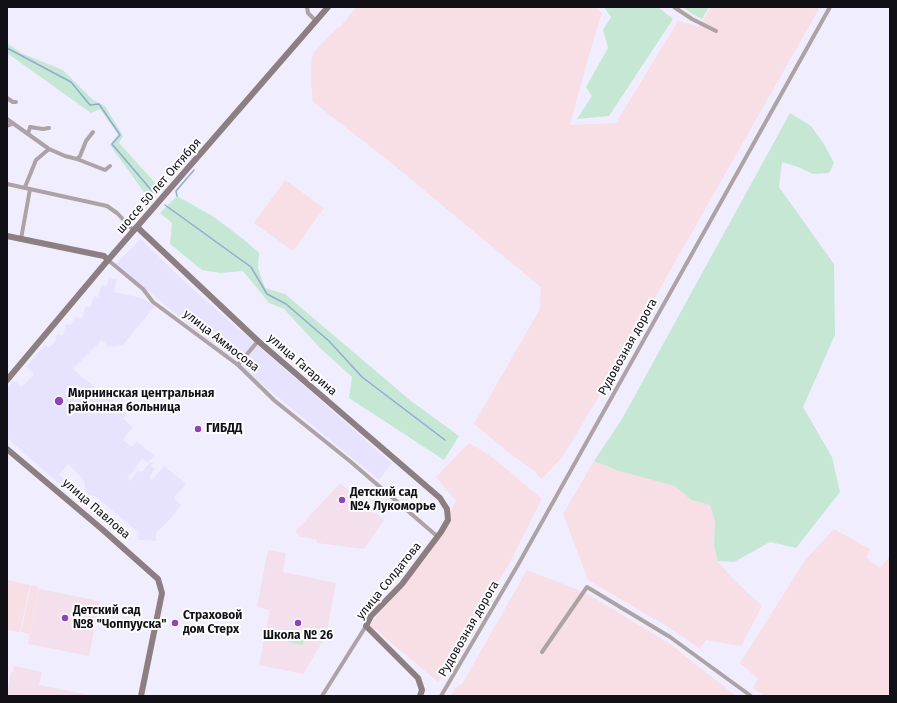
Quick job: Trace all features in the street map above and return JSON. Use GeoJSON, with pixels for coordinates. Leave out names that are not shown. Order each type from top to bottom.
{"type":"FeatureCollection","features":[{"type":"Feature","properties":{"kind":"street"},"geometry":{"type":"LineString","coordinates":[[307,7],[308,13],[316,21]]}},
{"type":"Feature","properties":{"kind":"street","name":"шоссе 50 лет Октября"},"geometry":{"type":"LineString","coordinates":[[7,380],[108,260],[328,7]]}},
{"type":"Feature","properties":{"kind":"street"},"geometry":{"type":"LineString","coordinates":[[674,7],[692,19],[716,31]]}},
{"type":"Feature","properties":{"kind":"street","name":"Рудовозная дорога"},"geometry":{"type":"LineString","coordinates":[[441,696],[518,563],[830,7]]}},
{"type":"Feature","properties":{"kind":"street"},"geometry":{"type":"LineString","coordinates":[[7,98],[12,102],[16,102]]}},
{"type":"Feature","properties":{"kind":"street"},"geometry":{"type":"LineString","coordinates":[[7,119],[49,149],[64,156],[77,159],[105,170],[110,166]]}},
{"type":"Feature","properties":{"kind":"street"},"geometry":{"type":"LineString","coordinates":[[7,126],[12,124]]}},
{"type":"Feature","properties":{"kind":"street"},"geometry":{"type":"LineString","coordinates":[[28,134],[30,127],[43,129],[49,128]]}},
{"type":"Feature","properties":{"kind":"street"},"geometry":{"type":"LineString","coordinates":[[77,159],[80,156],[86,141],[94,132]]}},
{"type":"Feature","properties":{"kind":"street"},"geometry":{"type":"LineString","coordinates":[[25,187],[36,160],[49,149]]}},
{"type":"Feature","properties":{"kind":"street","name":"улица Гагарина"},"geometry":{"type":"LineString","coordinates":[[7,184],[107,206],[118,213],[258,341],[440,498],[447,509],[448,520]]}},
{"type":"Feature","properties":{"kind":"street"},"geometry":{"type":"LineString","coordinates":[[21,239],[30,189]]}},
{"type":"Feature","properties":{"kind":"street","name":"улица Аммосова"},"geometry":{"type":"LineString","coordinates":[[7,236],[104,256],[143,290],[153,302],[238,365],[275,400],[354,464],[438,537]]}},
{"type":"Feature","properties":{"kind":"street"},"geometry":{"type":"LineString","coordinates":[[238,365],[258,341]]}},
{"type":"Feature","properties":{"kind":"street","name":"улица Павлова"},"geometry":{"type":"LineString","coordinates":[[7,449],[158,578],[162,593],[141,696]]}},
{"type":"Feature","properties":{"kind":"street","name":"улица Солдатова"},"geometry":{"type":"LineString","coordinates":[[322,696],[371,616],[402,584],[438,537],[448,520]]}},
{"type":"Feature","properties":{"kind":"street"},"geometry":{"type":"LineString","coordinates":[[542,652],[587,587],[670,637],[751,696]]}},
{"type":"Feature","properties":{"kind":"street"},"geometry":{"type":"LineString","coordinates":[[366,626],[418,678],[422,690],[420,696]]}},
{"type":"Feature","properties":{"kind":"shaded area"},"geometry":{"type":"Polygon","coordinates":[[[357,7],[595,7],[602,13],[570,125],[616,123],[678,21],[699,27],[711,7],[820,7],[595,403],[563,456],[542,479],[474,424],[540,309],[541,287],[385,158],[313,102],[311,64],[313,53],[338,27],[339,28],[357,7]]]}},
{"type":"Feature","properties":{"kind":"shaded area"},"geometry":{"type":"Polygon","coordinates":[[[285,180],[324,208],[293,251],[254,223],[285,180]]]}},
{"type":"Feature","properties":{"kind":"shaded area"},"geometry":{"type":"Polygon","coordinates":[[[141,239],[184,281],[392,463],[379,480],[115,264],[141,239]]]}},
{"type":"Feature","properties":{"kind":"shaded area","name":"Мирнинская центральная районная больница"},"geometry":{"type":"Polygon","coordinates":[[[109,277],[117,279],[114,292],[142,298],[155,306],[123,345],[109,347],[102,340],[73,369],[127,414],[123,418],[133,427],[123,440],[132,447],[137,441],[154,455],[148,463],[142,459],[127,479],[130,481],[139,470],[142,472],[151,462],[153,463],[151,466],[155,469],[149,477],[152,480],[164,466],[186,484],[174,498],[181,505],[156,533],[156,541],[138,540],[139,533],[95,496],[86,494],[84,480],[68,464],[59,475],[66,480],[62,486],[7,438],[7,388],[13,380],[22,387],[34,374],[26,367],[45,345],[49,348],[55,341],[57,334],[63,335],[66,324],[72,325],[72,322],[76,317],[82,318],[85,307],[91,307],[94,296],[98,297],[101,285],[107,286],[109,277]]]}},
{"type":"Feature","properties":{"kind":"shaded area"},"geometry":{"type":"Polygon","coordinates":[[[469,443],[496,460],[542,499],[510,562],[438,682],[370,625],[388,601],[426,558],[448,524],[451,511],[456,501],[436,477],[469,443]]]}},
{"type":"Feature","properties":{"kind":"shaded area"},"geometry":{"type":"Polygon","coordinates":[[[594,461],[619,471],[676,486],[691,500],[710,505],[715,521],[714,547],[718,561],[732,578],[762,606],[741,646],[706,640],[700,649],[670,628],[588,580],[563,514],[594,461]]]}},
{"type":"Feature","properties":{"kind":"shaded area","name":"Детский сад №4 Лукоморье"},"geometry":{"type":"Polygon","coordinates":[[[340,483],[384,520],[364,549],[317,543],[316,539],[301,537],[295,532],[340,483]]]}},
{"type":"Feature","properties":{"kind":"shaded area"},"geometry":{"type":"Polygon","coordinates":[[[834,529],[870,549],[866,557],[880,568],[890,556],[890,696],[765,696],[753,688],[758,679],[740,663],[806,559],[834,529]]]}},
{"type":"Feature","properties":{"kind":"shaded area","name":"Школа № 26"},"geometry":{"type":"Polygon","coordinates":[[[268,550],[286,553],[283,572],[336,583],[326,636],[303,674],[259,665],[270,610],[257,607],[268,550]]]}},
{"type":"Feature","properties":{"kind":"shaded area"},"geometry":{"type":"Polygon","coordinates":[[[527,570],[586,593],[670,644],[736,696],[451,696],[455,688],[462,684],[527,570]]]}},
{"type":"Feature","properties":{"kind":"shaded area"},"geometry":{"type":"Polygon","coordinates":[[[7,580],[30,585],[20,632],[7,630],[7,580]]]}},
{"type":"Feature","properties":{"kind":"shaded area"},"geometry":{"type":"Polygon","coordinates":[[[31,585],[39,587],[30,634],[21,632],[31,585]]]}},
{"type":"Feature","properties":{"kind":"shaded area","name":"Детский сад №8 \"Чоппууска\""},"geometry":{"type":"Polygon","coordinates":[[[39,589],[100,601],[89,656],[28,644],[39,589]]]}},
{"type":"Feature","properties":{"kind":"shaded area"},"geometry":{"type":"Polygon","coordinates":[[[14,666],[42,672],[39,685],[95,696],[7,696],[11,672],[13,672],[14,666]]]}},
{"type":"Feature","properties":{"kind":"green space"},"geometry":{"type":"Polygon","coordinates":[[[604,7],[658,7],[673,19],[609,116],[577,119],[592,96],[586,87],[608,48],[603,30],[611,17],[604,7]]]}},
{"type":"Feature","properties":{"kind":"green space"},"geometry":{"type":"Polygon","coordinates":[[[683,7],[709,7],[702,19],[683,7]]]}},
{"type":"Feature","properties":{"kind":"green space"},"geometry":{"type":"Polygon","coordinates":[[[7,43],[21,53],[63,70],[93,100],[105,106],[123,136],[119,143],[159,187],[149,199],[110,145],[118,134],[100,109],[91,113],[7,53],[7,43]]]}},
{"type":"Feature","properties":{"kind":"green space"},"geometry":{"type":"Polygon","coordinates":[[[790,113],[811,126],[824,144],[834,163],[829,173],[813,174],[782,162],[779,187],[834,264],[835,335],[803,407],[832,457],[840,492],[796,548],[770,542],[734,562],[718,561],[714,547],[715,521],[710,505],[691,500],[675,486],[619,471],[594,461],[622,419],[790,113]]]}},
{"type":"Feature","properties":{"kind":"green space"},"geometry":{"type":"Polygon","coordinates":[[[177,196],[214,217],[259,253],[258,268],[265,288],[285,294],[411,401],[459,436],[444,460],[349,398],[352,377],[320,348],[284,309],[269,303],[243,271],[220,273],[202,270],[170,244],[172,223],[160,213],[177,196]]]}},
{"type":"Feature","properties":{"kind":"green space"},"geometry":{"type":"Polygon","coordinates":[[[290,634],[305,637],[303,645],[288,642],[290,634]]]}},
{"type":"Feature","properties":{"kind":"waterway"},"geometry":{"type":"LineString","coordinates":[[7,48],[71,82],[90,105],[99,104],[120,135],[112,144],[152,191]]}},
{"type":"Feature","properties":{"kind":"waterway"},"geometry":{"type":"LineString","coordinates":[[177,196],[176,191],[194,170]]}},
{"type":"Feature","properties":{"kind":"waterway"},"geometry":{"type":"LineString","coordinates":[[165,205],[251,267],[267,294],[286,304],[329,341],[362,377],[445,440]]}},
{"type":"Feature","properties":{"kind":"place","name":"Мирнинская центральная районная больница"},"geometry":{"type":"Point","coordinates":[59,401]}},
{"type":"Feature","properties":{"kind":"place","name":"ГИБДД"},"geometry":{"type":"Point","coordinates":[198,429]}},
{"type":"Feature","properties":{"kind":"place","name":"Детский сад №4 Лукоморье"},"geometry":{"type":"Point","coordinates":[342,500]}},
{"type":"Feature","properties":{"kind":"place","name":"Детский сад №8 \"Чоппууска\""},"geometry":{"type":"Point","coordinates":[65,618]}},
{"type":"Feature","properties":{"kind":"place","name":"Страховой дом Стерх"},"geometry":{"type":"Point","coordinates":[175,623]}},
{"type":"Feature","properties":{"kind":"place","name":"Школа № 26"},"geometry":{"type":"Point","coordinates":[298,623]}}]}
